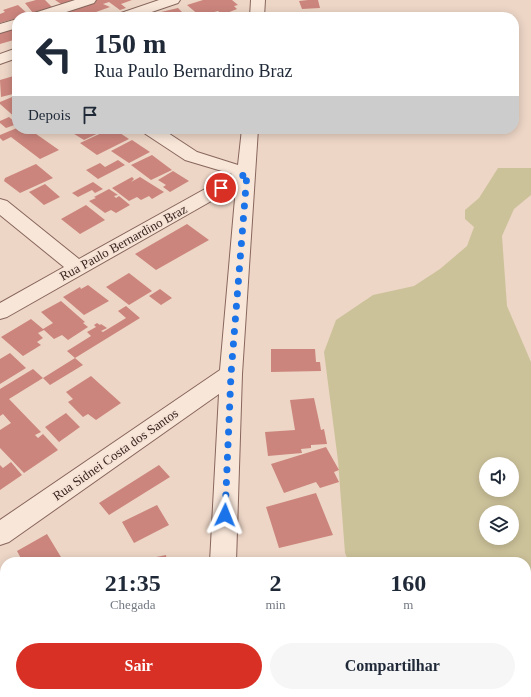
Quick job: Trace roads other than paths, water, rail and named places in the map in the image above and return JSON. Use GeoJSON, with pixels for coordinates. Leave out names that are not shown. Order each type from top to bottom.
{"type":"FeatureCollection","features":[{"type":"Feature","properties":{"kind":"street"},"geometry":{"type":"LineString","coordinates":[[51,12],[88,0]]}},
{"type":"Feature","properties":{"kind":"street"},"geometry":{"type":"LineString","coordinates":[[138,12],[173,0]]}},
{"type":"Feature","properties":{"kind":"street"},"geometry":{"type":"LineString","coordinates":[[257,12],[258,0]]}},
{"type":"Feature","properties":{"kind":"street"},"geometry":{"type":"LineString","coordinates":[[0,29],[12,25]]}},
{"type":"Feature","properties":{"kind":"street"},"geometry":{"type":"LineString","coordinates":[[0,59],[12,55]]}},
{"type":"Feature","properties":{"kind":"street"},"geometry":{"type":"LineString","coordinates":[[158,134],[191,156],[247,173]]}},
{"type":"Feature","properties":{"kind":"street"},"geometry":{"type":"LineString","coordinates":[[223,557],[231,374],[250,134]]}},
{"type":"Feature","properties":{"kind":"street","name":"Rua Paulo Bernardino Braz"},"geometry":{"type":"LineString","coordinates":[[0,312],[247,173]]}},
{"type":"Feature","properties":{"kind":"street"},"geometry":{"type":"LineString","coordinates":[[0,205],[78,268]]}},
{"type":"Feature","properties":{"kind":"street","name":"Rua Sidnei Costa dos Santos"},"geometry":{"type":"LineString","coordinates":[[0,534],[231,374]]}}]}
